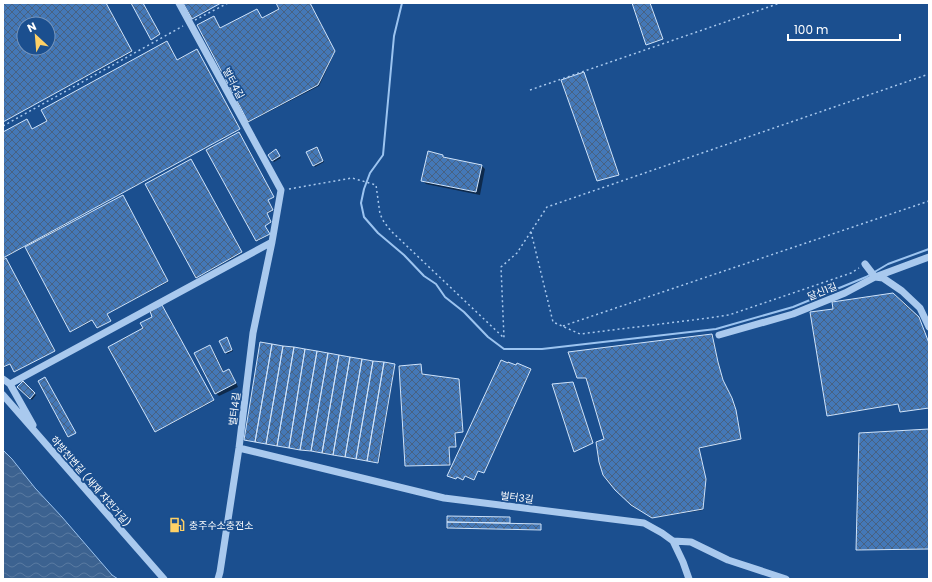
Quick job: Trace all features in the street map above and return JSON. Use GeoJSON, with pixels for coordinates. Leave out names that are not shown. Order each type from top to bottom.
{"type":"FeatureCollection","features":[{"type":"Feature","properties":{"kind":"street","name":"벌터4길"},"geometry":{"type":"LineString","coordinates":[[179,3],[281,190],[253,333],[239,448],[218,579]]}},
{"type":"Feature","properties":{"kind":"street"},"geometry":{"type":"LineString","coordinates":[[10,384],[272,242]]}},
{"type":"Feature","properties":{"kind":"street","name":"달신1길"},"geometry":{"type":"LineString","coordinates":[[719,335],[793,314],[845,293],[876,277],[929,257]]}},
{"type":"Feature","properties":{"kind":"street"},"geometry":{"type":"LineString","coordinates":[[865,264],[876,277],[883,278],[902,291],[920,308],[929,327]]}},
{"type":"Feature","properties":{"kind":"street"},"geometry":{"type":"LineString","coordinates":[[3,379],[10,384],[40,438]]}},
{"type":"Feature","properties":{"kind":"street","name":"하방천변길 (새재 자전거길)"},"geometry":{"type":"LineString","coordinates":[[3,395],[164,579]]}},
{"type":"Feature","properties":{"kind":"street","name":"벌터3길"},"geometry":{"type":"LineString","coordinates":[[239,448],[444,498],[644,523],[673,541],[691,542],[728,560],[786,579]]}},
{"type":"Feature","properties":{"kind":"street"},"geometry":{"type":"LineString","coordinates":[[673,541],[689,579]]}},
{"type":"Feature","properties":{"kind":"path"},"geometry":{"type":"LineString","coordinates":[[3,126],[228,3]]}},
{"type":"Feature","properties":{"kind":"path"},"geometry":{"type":"LineString","coordinates":[[530,90],[780,3]]}},
{"type":"Feature","properties":{"kind":"path"},"geometry":{"type":"LineString","coordinates":[[281,190],[352,178],[376,185],[380,214],[391,231],[504,338],[501,267],[517,253],[548,207],[929,74]]}},
{"type":"Feature","properties":{"kind":"path"},"geometry":{"type":"LineString","coordinates":[[563,326],[929,201]]}},
{"type":"Feature","properties":{"kind":"path"},"geometry":{"type":"LineString","coordinates":[[531,232],[553,322],[580,334],[729,315],[851,273],[865,264]]}},
{"type":"Feature","properties":{"kind":"water"},"geometry":{"type":"Polygon","coordinates":[[[3,450],[112,575],[118,579],[3,579],[3,450]]]}},
{"type":"Feature","properties":{"kind":"building"},"geometry":{"type":"Polygon","coordinates":[[[3,3],[106,3],[132,51],[3,122],[3,3]]]}},
{"type":"Feature","properties":{"kind":"building"},"geometry":{"type":"Polygon","coordinates":[[[131,3],[143,3],[160,34],[151,40],[131,3]]]}},
{"type":"Feature","properties":{"kind":"building"},"geometry":{"type":"Polygon","coordinates":[[[183,3],[221,3],[192,19],[183,3]]]}},
{"type":"Feature","properties":{"kind":"building"},"geometry":{"type":"Polygon","coordinates":[[[276,3],[310,3],[335,51],[318,85],[248,122],[197,25],[214,16],[220,28],[257,9],[262,18],[279,9],[276,3]]]}},
{"type":"Feature","properties":{"kind":"building"},"geometry":{"type":"Polygon","coordinates":[[[632,3],[650,3],[663,39],[646,45],[632,3]]]}},
{"type":"Feature","properties":{"kind":"building"},"geometry":{"type":"Polygon","coordinates":[[[167,41],[177,60],[197,49],[240,129],[3,258],[3,132],[27,119],[32,129],[47,121],[41,110],[167,41]]]}},
{"type":"Feature","properties":{"kind":"building"},"geometry":{"type":"Polygon","coordinates":[[[584,72],[619,175],[597,181],[561,80],[584,72]]]}},
{"type":"Feature","properties":{"kind":"building"},"geometry":{"type":"Polygon","coordinates":[[[239,132],[274,197],[268,200],[273,210],[267,213],[271,222],[265,226],[270,234],[256,241],[206,150],[239,132]]]}},
{"type":"Feature","properties":{"kind":"building"},"geometry":{"type":"Polygon","coordinates":[[[317,147],[323,161],[313,166],[306,152],[317,147]]]}},
{"type":"Feature","properties":{"kind":"building"},"geometry":{"type":"Polygon","coordinates":[[[276,149],[280,156],[272,161],[268,155],[276,149]]]}},
{"type":"Feature","properties":{"kind":"building"},"geometry":{"type":"Polygon","coordinates":[[[428,151],[443,155],[443,157],[482,165],[476,192],[421,181],[428,151]]]}},
{"type":"Feature","properties":{"kind":"building"},"geometry":{"type":"Polygon","coordinates":[[[191,159],[242,252],[196,278],[145,184],[191,159]]]}},
{"type":"Feature","properties":{"kind":"building"},"geometry":{"type":"Polygon","coordinates":[[[123,195],[168,281],[107,314],[111,321],[97,328],[92,320],[70,332],[25,247],[123,195]]]}},
{"type":"Feature","properties":{"kind":"building"},"geometry":{"type":"Polygon","coordinates":[[[6,258],[55,351],[14,372],[10,364],[3,367],[3,260],[6,258]]]}},
{"type":"Feature","properties":{"kind":"building"},"geometry":{"type":"Polygon","coordinates":[[[893,293],[919,317],[929,343],[929,408],[900,412],[898,404],[827,416],[810,312],[833,309],[832,302],[893,293]]]}},
{"type":"Feature","properties":{"kind":"building"},"geometry":{"type":"Polygon","coordinates":[[[162,305],[214,400],[155,432],[108,347],[143,328],[140,323],[152,317],[150,311],[162,305]]]}},
{"type":"Feature","properties":{"kind":"building"},"geometry":{"type":"Polygon","coordinates":[[[712,334],[723,380],[736,410],[741,439],[699,448],[706,479],[703,509],[652,518],[631,505],[615,490],[603,475],[599,462],[596,442],[604,439],[586,378],[577,378],[568,352],[712,334]]]}},
{"type":"Feature","properties":{"kind":"building"},"geometry":{"type":"Polygon","coordinates":[[[227,337],[232,350],[225,353],[219,341],[227,337]]]}},
{"type":"Feature","properties":{"kind":"building"},"geometry":{"type":"Polygon","coordinates":[[[260,342],[272,344],[255,442],[244,440],[260,342]]]}},
{"type":"Feature","properties":{"kind":"building"},"geometry":{"type":"Polygon","coordinates":[[[272,344],[283,346],[266,444],[255,442],[272,344]]]}},
{"type":"Feature","properties":{"kind":"building"},"geometry":{"type":"Polygon","coordinates":[[[210,345],[223,372],[229,369],[236,383],[215,394],[194,353],[210,345]]]}},
{"type":"Feature","properties":{"kind":"building"},"geometry":{"type":"Polygon","coordinates":[[[283,346],[294,347],[277,446],[266,444],[283,346]]]}},
{"type":"Feature","properties":{"kind":"building"},"geometry":{"type":"Polygon","coordinates":[[[294,347],[305,349],[289,448],[277,446],[294,347]]]}},
{"type":"Feature","properties":{"kind":"building"},"geometry":{"type":"Polygon","coordinates":[[[305,349],[317,351],[300,450],[289,448],[305,349]]]}},
{"type":"Feature","properties":{"kind":"building"},"geometry":{"type":"Polygon","coordinates":[[[317,351],[328,353],[311,451],[300,450],[317,351]]]}},
{"type":"Feature","properties":{"kind":"building"},"geometry":{"type":"Polygon","coordinates":[[[328,353],[339,355],[322,453],[311,451],[328,353]]]}},
{"type":"Feature","properties":{"kind":"building"},"geometry":{"type":"Polygon","coordinates":[[[339,355],[350,357],[333,455],[322,453],[339,355]]]}},
{"type":"Feature","properties":{"kind":"building"},"geometry":{"type":"Polygon","coordinates":[[[350,357],[362,359],[345,457],[333,455],[350,357]]]}},
{"type":"Feature","properties":{"kind":"building"},"geometry":{"type":"Polygon","coordinates":[[[362,359],[373,361],[356,459],[345,457],[362,359]]]}},
{"type":"Feature","properties":{"kind":"building"},"geometry":{"type":"Polygon","coordinates":[[[501,360],[516,365],[517,363],[531,369],[484,473],[478,471],[474,480],[465,476],[463,480],[457,477],[456,479],[447,476],[501,360]]]}},
{"type":"Feature","properties":{"kind":"building"},"geometry":{"type":"Polygon","coordinates":[[[373,361],[384,362],[367,461],[356,459],[373,361]]]}},
{"type":"Feature","properties":{"kind":"building"},"geometry":{"type":"Polygon","coordinates":[[[384,362],[395,364],[378,463],[367,461],[384,362]]]}},
{"type":"Feature","properties":{"kind":"building"},"geometry":{"type":"Polygon","coordinates":[[[421,364],[422,374],[459,379],[463,432],[455,433],[456,447],[449,447],[450,465],[405,466],[399,366],[421,364]]]}},
{"type":"Feature","properties":{"kind":"building"},"geometry":{"type":"Polygon","coordinates":[[[45,377],[76,433],[68,437],[38,381],[45,377]]]}},
{"type":"Feature","properties":{"kind":"building"},"geometry":{"type":"Polygon","coordinates":[[[23,381],[35,393],[30,399],[17,387],[23,381]]]}},
{"type":"Feature","properties":{"kind":"building"},"geometry":{"type":"Polygon","coordinates":[[[573,382],[593,443],[574,452],[552,384],[573,382]]]}},
{"type":"Feature","properties":{"kind":"building"},"geometry":{"type":"Polygon","coordinates":[[[929,429],[929,549],[856,550],[859,433],[929,429]]]}},
{"type":"Feature","properties":{"kind":"building"},"geometry":{"type":"Polygon","coordinates":[[[447,516],[510,517],[510,523],[447,522],[447,516]]]}},
{"type":"Feature","properties":{"kind":"building"},"geometry":{"type":"Polygon","coordinates":[[[447,522],[541,524],[541,530],[447,528],[447,522]]]}},
{"type":"Feature","properties":{"kind":"waterway"},"geometry":{"type":"LineString","coordinates":[[402,3],[394,36],[383,155],[370,173],[364,189],[361,203],[364,217],[378,233],[404,255],[424,276],[436,284],[445,297],[464,312],[488,337],[504,349],[542,349],[716,329],[793,307],[866,277],[888,264],[929,249]]}},
{"type":"Feature","properties":{"kind":"place","name":"충주수소충전소"},"geometry":{"type":"Point","coordinates":[177,525]}}]}
